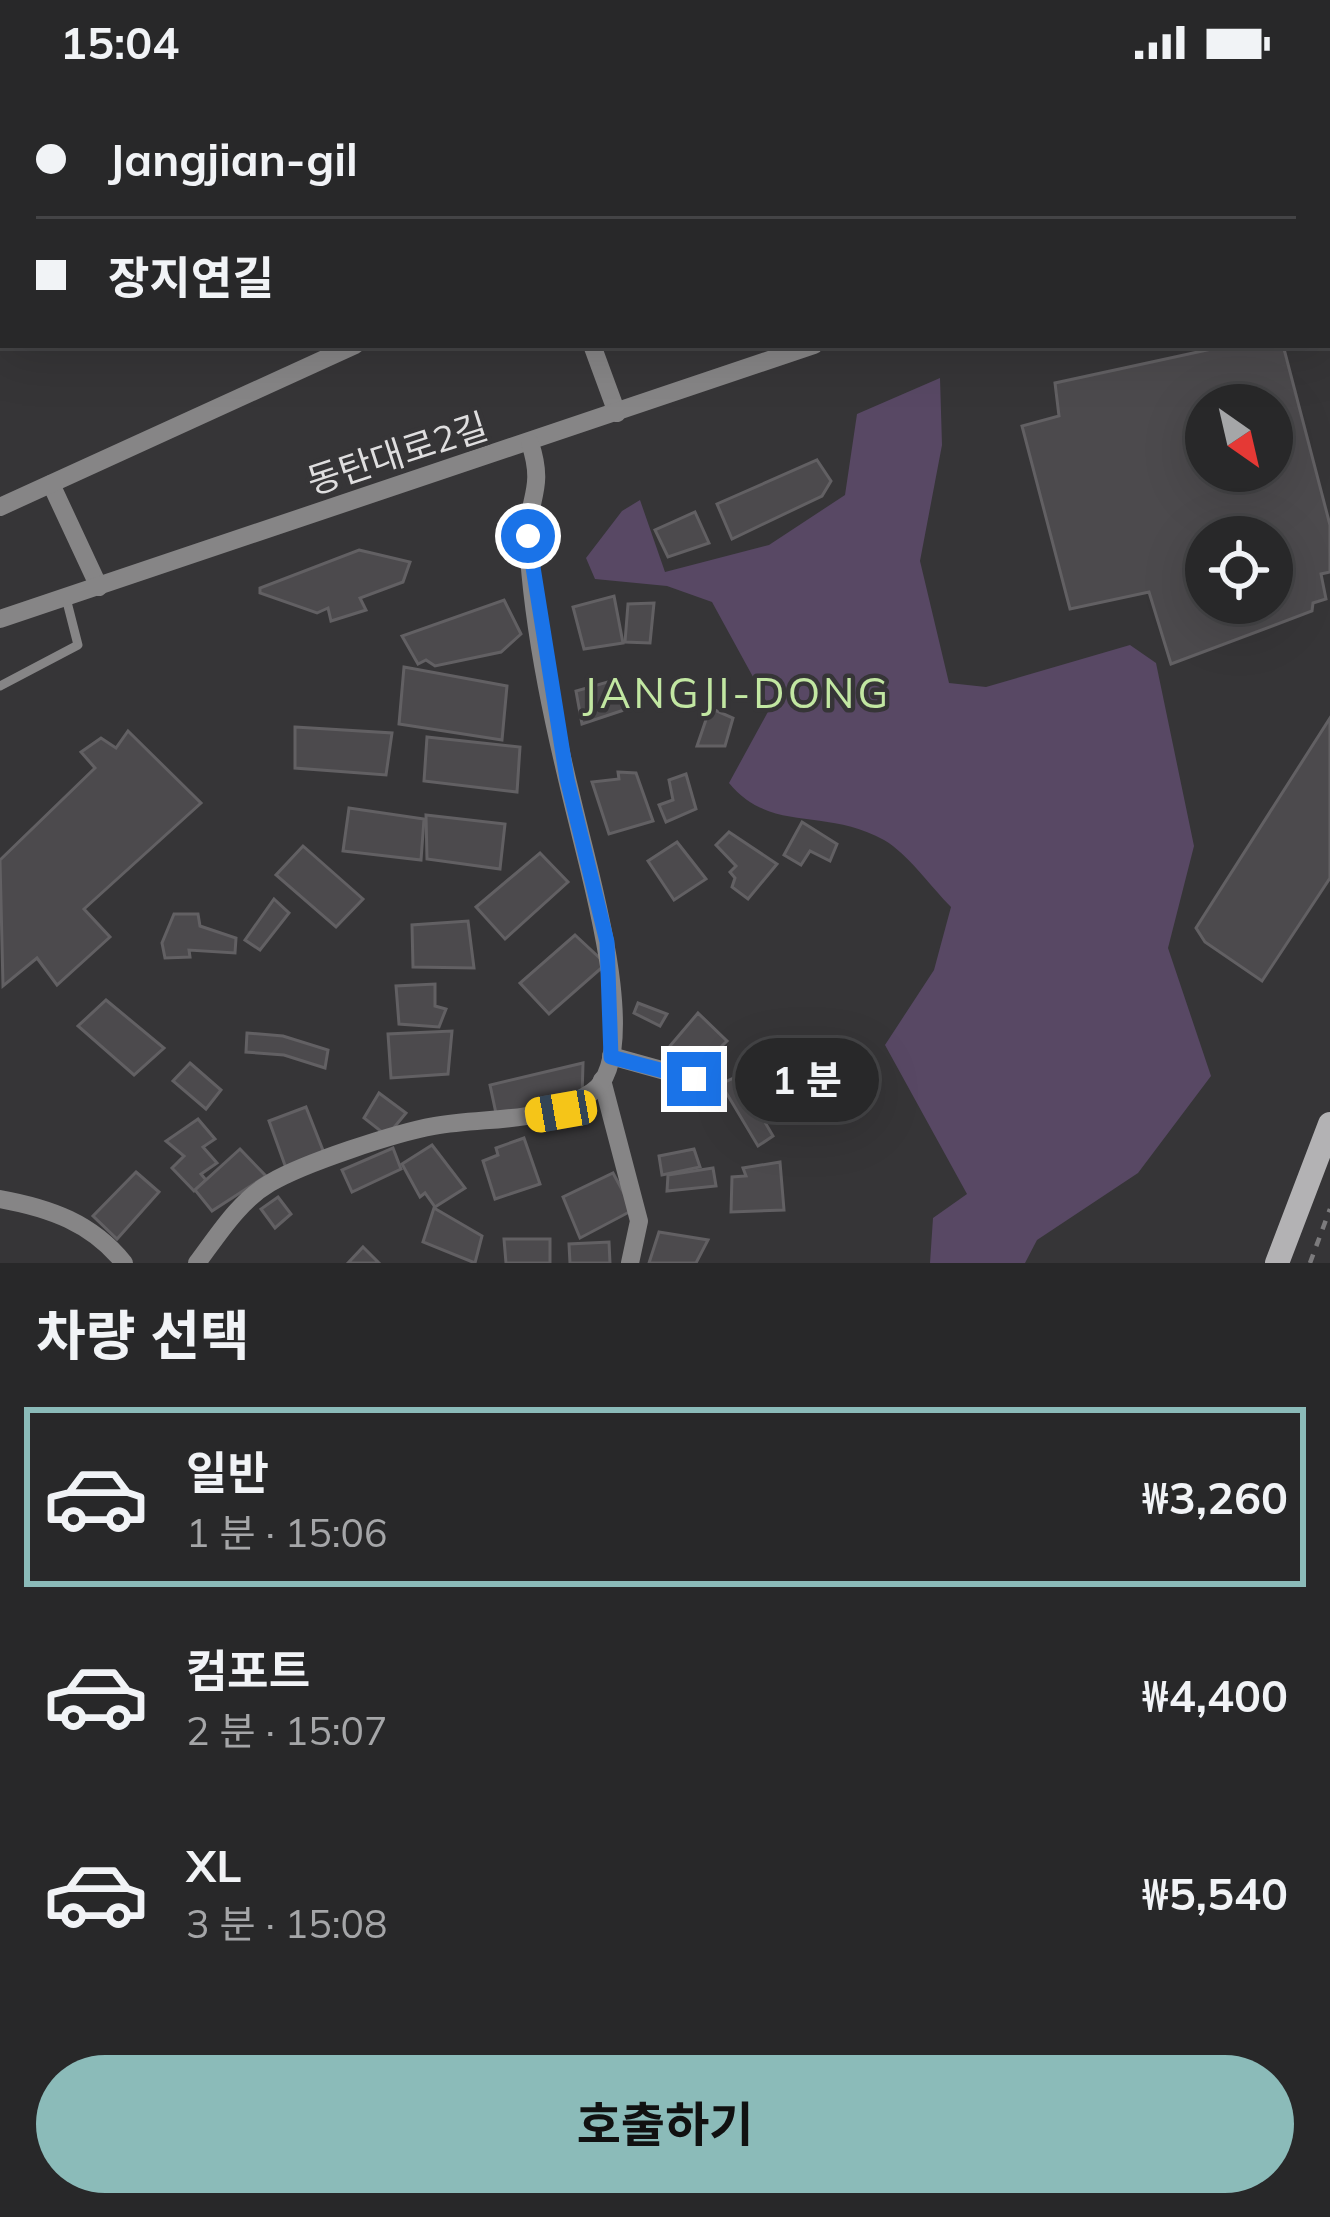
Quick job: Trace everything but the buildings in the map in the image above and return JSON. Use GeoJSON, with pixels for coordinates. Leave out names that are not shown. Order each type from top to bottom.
{"type":"FeatureCollection","features":[{"type":"Feature","properties":{"kind":"street"},"geometry":{"type":"LineString","coordinates":[[0,507],[349,348]]}},
{"type":"Feature","properties":{"kind":"street"},"geometry":{"type":"LineString","coordinates":[[593,348],[616,413]]}},
{"type":"Feature","properties":{"kind":"street","name":"동탄대로2길"},"geometry":{"type":"LineString","coordinates":[[2,614],[66,598],[805,348]]}},
{"type":"Feature","properties":{"kind":"street"},"geometry":{"type":"LineString","coordinates":[[196,1263],[236,1212],[270,1183],[434,1126],[561,1111],[598,1089],[602,1080],[611,1057],[607,942],[567,779],[536,598],[528,536],[540,474],[530,443]]}},
{"type":"Feature","properties":{"kind":"street"},"geometry":{"type":"LineString","coordinates":[[51,484],[99,587]]}},
{"type":"Feature","properties":{"kind":"street"},"geometry":{"type":"LineString","coordinates":[[611,1057],[694,1079]]}},
{"type":"Feature","properties":{"kind":"street"},"geometry":{"type":"LineString","coordinates":[[602,1080],[639,1222],[630,1263]]}},
{"type":"Feature","properties":{"kind":"street"},"geometry":{"type":"LineString","coordinates":[[1277,1263],[1328,1132]]}},
{"type":"Feature","properties":{"kind":"street"},"geometry":{"type":"LineString","coordinates":[[0,1199],[53,1211],[86,1227],[102,1236],[124,1263]]}},
{"type":"Feature","properties":{"kind":"lane"},"geometry":{"type":"LineString","coordinates":[[0,686],[78,645],[66,598]]}},
{"type":"Feature","properties":{"kind":"path"},"geometry":{"type":"LineString","coordinates":[[1310,1263],[1330,1209]]}},
{"type":"Feature","properties":{"kind":"shaded area"},"geometry":{"type":"Polygon","coordinates":[[[940,378],[942,445],[920,561],[949,683],[986,687],[1130,645],[1156,663],[1194,846],[1168,948],[1211,1076],[1138,1173],[1037,1240],[1025,1263],[930,1263],[933,1218],[967,1194],[885,1045],[934,970],[951,907],[884,840],[841,824],[781,815],[745,799],[729,783],[770,708],[712,602],[667,586],[595,579],[586,558],[622,511],[640,500],[665,572],[769,545],[845,495],[857,414],[940,378]]]}},
{"type":"Feature","properties":{"kind":"district","name":"JANGJI-DONG"},"geometry":{"type":"Point","coordinates":[737,692]}},
{"type":"Feature","properties":{"kind":"route"},"geometry":{"type":"LineString","coordinates":[[528,536],[567,779],[607,942],[611,1057],[694,1079]]}}]}
